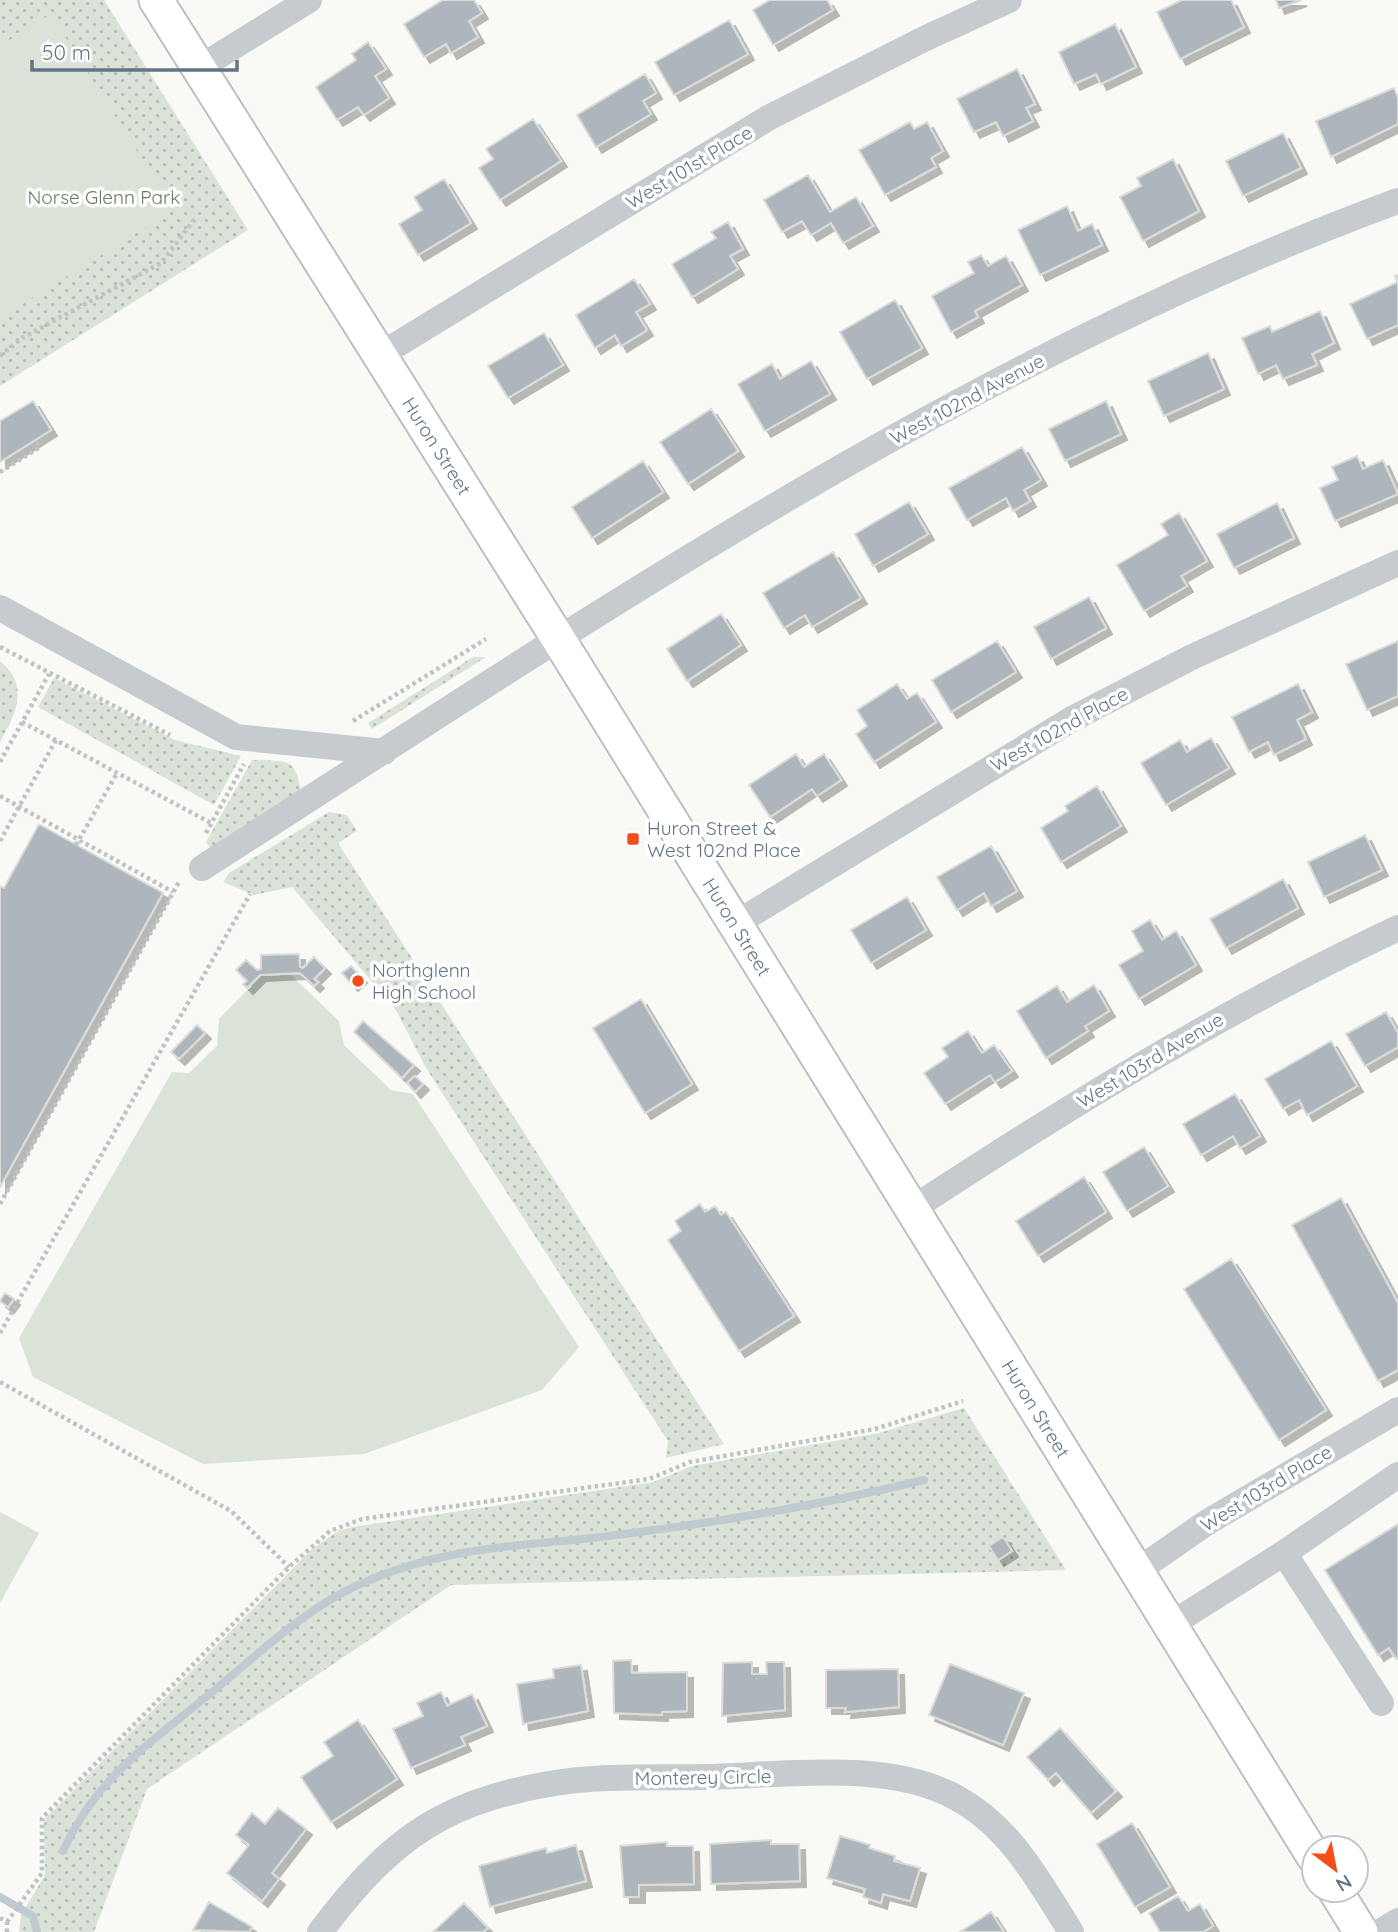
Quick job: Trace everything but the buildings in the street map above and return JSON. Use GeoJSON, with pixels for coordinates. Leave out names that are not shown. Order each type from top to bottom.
{"type":"FeatureCollection","features":[{"type":"Feature","properties":{"kind":"main road","name":"Huron Street"},"geometry":{"type":"LineString","coordinates":[[156,0],[559,640],[1300,1834]]}},
{"type":"Feature","properties":{"kind":"main road"},"geometry":{"type":"LineString","coordinates":[[1344,1904],[1361,1932]]}},
{"type":"Feature","properties":{"kind":"street"},"geometry":{"type":"LineString","coordinates":[[199,68],[309,0]]}},
{"type":"Feature","properties":{"kind":"street","name":"West 101st Place"},"geometry":{"type":"LineString","coordinates":[[380,355],[768,118],[924,39],[1009,0]]}},
{"type":"Feature","properties":{"kind":"street","name":"West 102nd Avenue"},"geometry":{"type":"LineString","coordinates":[[194,869],[769,509],[961,399],[1174,295],[1398,201]]}},
{"type":"Feature","properties":{"kind":"street","name":"West 102nd Place"},"geometry":{"type":"LineString","coordinates":[[735,924],[1072,719],[1192,657],[1398,563]]}},
{"type":"Feature","properties":{"kind":"street"},"geometry":{"type":"LineString","coordinates":[[0,608],[236,737],[384,752]]}},
{"type":"Feature","properties":{"kind":"street","name":"West 103rd Avenue"},"geometry":{"type":"LineString","coordinates":[[912,1209],[1020,1138],[1194,1033],[1315,967],[1398,928]]}},
{"type":"Feature","properties":{"kind":"street","name":"West 103rd Place"},"geometry":{"type":"LineString","coordinates":[[1137,1570],[1206,1523],[1398,1410]]}},
{"type":"Feature","properties":{"kind":"street"},"geometry":{"type":"LineString","coordinates":[[1170,1625],[1284,1553],[1398,1475]]}},
{"type":"Feature","properties":{"kind":"street"},"geometry":{"type":"LineString","coordinates":[[1284,1553],[1381,1703]]}},
{"type":"Feature","properties":{"kind":"street","name":"Monterey Circle"},"geometry":{"type":"LineString","coordinates":[[320,1932],[363,1880],[415,1834],[442,1818],[501,1795],[553,1783],[600,1779],[858,1774],[915,1782],[954,1796],[990,1821],[1018,1849],[1070,1932]]}},
{"type":"Feature","properties":{"kind":"street"},"geometry":{"type":"LineString","coordinates":[[1380,1932],[1398,1921]]}},
{"type":"Feature","properties":{"kind":"path"},"geometry":{"type":"LineString","coordinates":[[0,356],[22,338],[161,263],[195,219]]}},
{"type":"Feature","properties":{"kind":"path"},"geometry":{"type":"LineString","coordinates":[[0,472],[40,447],[35,440]]}},
{"type":"Feature","properties":{"kind":"path"},"geometry":{"type":"LineString","coordinates":[[1,461],[6,468]]}},
{"type":"Feature","properties":{"kind":"path"},"geometry":{"type":"LineString","coordinates":[[346,725],[486,639]]}},
{"type":"Feature","properties":{"kind":"path"},"geometry":{"type":"LineString","coordinates":[[0,647],[49,674],[0,762]]}},
{"type":"Feature","properties":{"kind":"path"},"geometry":{"type":"LineString","coordinates":[[22,722],[211,823]]}},
{"type":"Feature","properties":{"kind":"path"},"geometry":{"type":"LineString","coordinates":[[0,841],[56,740]]}},
{"type":"Feature","properties":{"kind":"path"},"geometry":{"type":"LineString","coordinates":[[205,835],[247,758]]}},
{"type":"Feature","properties":{"kind":"path"},"geometry":{"type":"LineString","coordinates":[[77,842],[117,772]]}},
{"type":"Feature","properties":{"kind":"path"},"geometry":{"type":"LineString","coordinates":[[0,796],[129,871],[173,892]]}},
{"type":"Feature","properties":{"kind":"path"},"geometry":{"type":"LineString","coordinates":[[0,1204],[173,892],[194,869]]}},
{"type":"Feature","properties":{"kind":"path"},"geometry":{"type":"LineString","coordinates":[[0,1333],[250,894]]}},
{"type":"Feature","properties":{"kind":"path"},"geometry":{"type":"LineString","coordinates":[[122,966],[130,970]]}},
{"type":"Feature","properties":{"kind":"path"},"geometry":{"type":"LineString","coordinates":[[89,1027],[96,1031]]}},
{"type":"Feature","properties":{"kind":"path"},"geometry":{"type":"LineString","coordinates":[[61,1076],[69,1080]]}},
{"type":"Feature","properties":{"kind":"path"},"geometry":{"type":"LineString","coordinates":[[57,1084],[65,1088]]}},
{"type":"Feature","properties":{"kind":"path"},"geometry":{"type":"LineString","coordinates":[[0,1382],[231,1511],[289,1567]]}},
{"type":"Feature","properties":{"kind":"path"},"geometry":{"type":"LineString","coordinates":[[7,1932],[7,1922],[42,1872],[42,1818],[289,1567],[330,1531],[362,1518],[649,1479],[690,1462],[875,1429],[963,1401]]}},
{"type":"Feature","properties":{"kind":"path"},"geometry":{"type":"LineString","coordinates":[[0,1918],[7,1922]]}},
{"type":"Feature","properties":{"kind":"green space","name":"Norse Glenn Park"},"geometry":{"type":"Polygon","coordinates":[[[0,0],[104,0],[248,230],[0,386],[0,0]]]}},
{"type":"Feature","properties":{"kind":"green space"},"geometry":{"type":"Polygon","coordinates":[[[51,14],[174,210],[0,318],[0,46],[51,14]]]}},
{"type":"Feature","properties":{"kind":"green space"},"geometry":{"type":"Polygon","coordinates":[[[473,657],[486,657],[372,729],[368,723],[473,657]]]}},
{"type":"Feature","properties":{"kind":"green space"},"geometry":{"type":"Polygon","coordinates":[[[0,661],[15,680],[17,700],[11,721],[0,742],[0,661]]]}},
{"type":"Feature","properties":{"kind":"green space"},"geometry":{"type":"Polygon","coordinates":[[[54,678],[175,740],[241,756],[214,805],[38,707],[54,678]]]}},
{"type":"Feature","properties":{"kind":"green space"},"geometry":{"type":"Polygon","coordinates":[[[252,760],[281,761],[292,766],[301,793],[210,848],[206,842],[252,760]]]}},
{"type":"Feature","properties":{"kind":"green space"},"geometry":{"type":"Polygon","coordinates":[[[329,812],[347,815],[357,831],[338,843],[724,1444],[666,1458],[668,1441],[426,1068],[396,1010],[292,887],[254,895],[223,882],[229,873],[329,812]]]}},
{"type":"Feature","properties":{"kind":"green space"},"geometry":{"type":"Polygon","coordinates":[[[291,975],[339,1021],[344,1045],[391,1090],[413,1094],[579,1347],[542,1390],[364,1454],[203,1464],[33,1377],[19,1338],[172,1072],[189,1073],[217,1046],[219,1019],[261,976],[291,975]]]}},
{"type":"Feature","properties":{"kind":"green space"},"geometry":{"type":"Polygon","coordinates":[[[964,1408],[1066,1570],[451,1585],[147,1789],[94,1932],[19,1932],[21,1915],[45,1875],[44,1820],[312,1549],[338,1531],[653,1482],[692,1466],[879,1433],[964,1408]]]}},
{"type":"Feature","properties":{"kind":"green space"},"geometry":{"type":"Polygon","coordinates":[[[0,1512],[39,1533],[0,1603],[0,1512]]]}},
{"type":"Feature","properties":{"kind":"waterway"},"geometry":{"type":"LineString","coordinates":[[63,1851],[90,1805],[122,1767],[296,1623],[358,1585],[389,1572],[448,1556],[722,1520],[844,1498],[924,1480]]}},
{"type":"Feature","properties":{"kind":"waterway"},"geometry":{"type":"LineString","coordinates":[[0,1897],[33,1916],[37,1932]]}},
{"type":"Feature","properties":{"kind":"place","name":"Huron Street & West 102nd Place"},"geometry":{"type":"Point","coordinates":[633,839]}},
{"type":"Feature","properties":{"kind":"place","name":"Northglenn High School"},"geometry":{"type":"Point","coordinates":[358,981]}}]}
